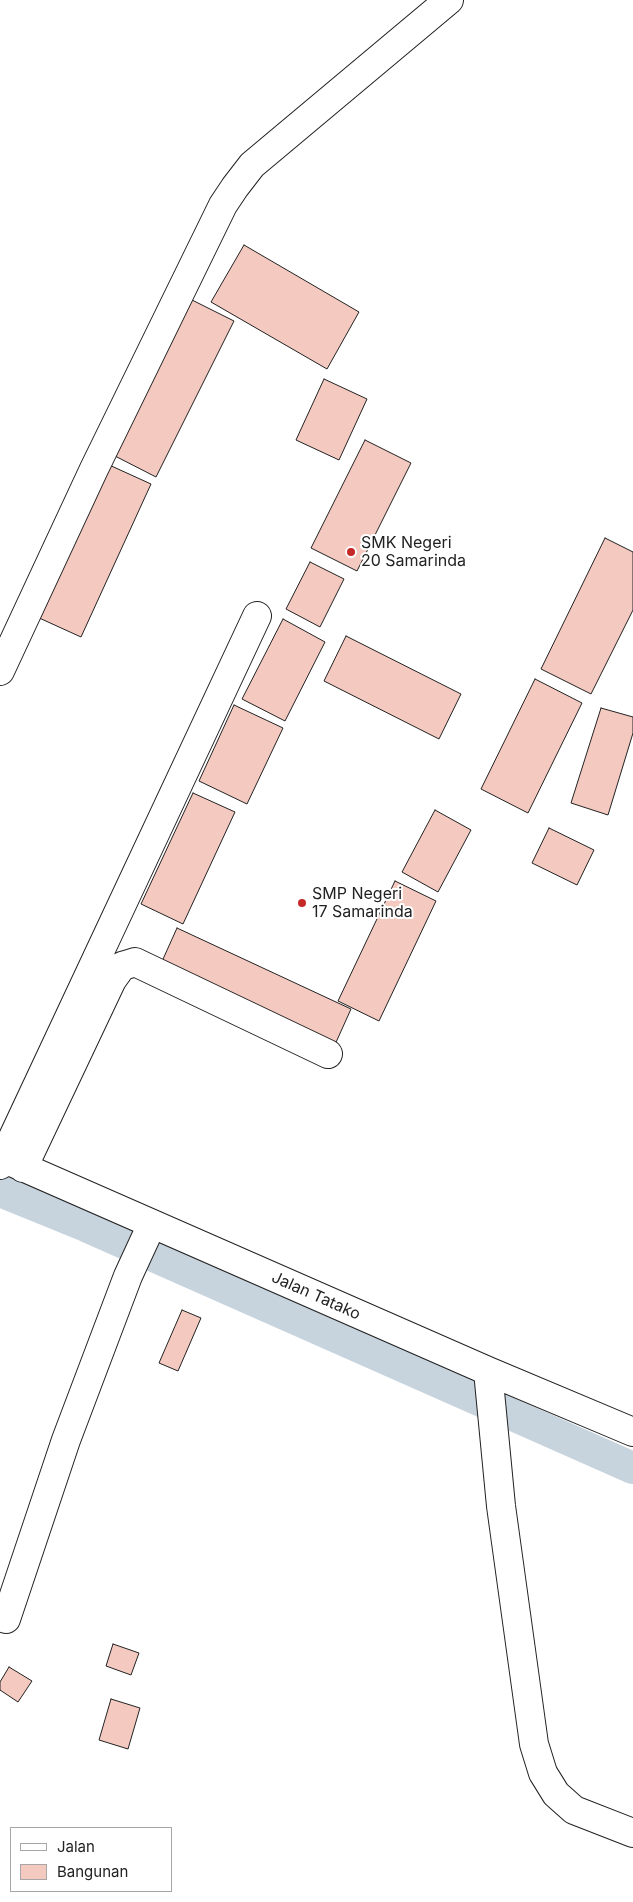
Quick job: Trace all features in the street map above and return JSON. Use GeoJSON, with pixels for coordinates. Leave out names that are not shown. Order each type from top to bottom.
{"type":"FeatureCollection","features":[{"type":"Feature","properties":{"kind":"street"},"geometry":{"type":"LineString","coordinates":[[0,671],[103,451],[223,205],[235,187],[252,165],[448,0]]}},
{"type":"Feature","properties":{"kind":"street"},"geometry":{"type":"LineString","coordinates":[[7,1162],[257,616]]}},
{"type":"Feature","properties":{"kind":"street"},"geometry":{"type":"LineString","coordinates":[[7,1162],[112,980],[122,966],[134,962],[328,1054]]}},
{"type":"Feature","properties":{"kind":"street","name":"Jalan Tatako"},"geometry":{"type":"LineString","coordinates":[[7,1162],[633,1432]]}},
{"type":"Feature","properties":{"kind":"street"},"geometry":{"type":"LineString","coordinates":[[6,1619],[66,1440],[130,1272],[152,1224]]}},
{"type":"Feature","properties":{"kind":"street"},"geometry":{"type":"LineString","coordinates":[[488,1371],[502,1516],[534,1744],[543,1773],[556,1794],[574,1810],[633,1833]]}},
{"type":"Feature","properties":{"kind":"building"},"geometry":{"type":"Polygon","coordinates":[[[244,245],[359,312],[327,369],[211,302],[244,245]]]}},
{"type":"Feature","properties":{"kind":"building"},"geometry":{"type":"Polygon","coordinates":[[[192,300],[234,321],[156,477],[115,456],[192,300]]]}},
{"type":"Feature","properties":{"kind":"building"},"geometry":{"type":"Polygon","coordinates":[[[324,379],[367,399],[339,460],[296,440],[324,379]]]}},
{"type":"Feature","properties":{"kind":"building"},"geometry":{"type":"Polygon","coordinates":[[[365,440],[411,463],[357,571],[311,548],[365,440]]]}},
{"type":"Feature","properties":{"kind":"building"},"geometry":{"type":"Polygon","coordinates":[[[107,464],[151,484],[81,637],[37,617],[107,464]]]}},
{"type":"Feature","properties":{"kind":"building"},"geometry":{"type":"Polygon","coordinates":[[[605,538],[633,552],[633,610],[591,694],[541,669],[605,538]]]}},
{"type":"Feature","properties":{"kind":"building"},"geometry":{"type":"Polygon","coordinates":[[[310,562],[344,579],[320,627],[286,609],[310,562]]]}},
{"type":"Feature","properties":{"kind":"building"},"geometry":{"type":"Polygon","coordinates":[[[283,619],[325,642],[285,721],[242,699],[283,619]]]}},
{"type":"Feature","properties":{"kind":"building"},"geometry":{"type":"Polygon","coordinates":[[[346,636],[461,694],[439,739],[324,681],[346,636]]]}},
{"type":"Feature","properties":{"kind":"building"},"geometry":{"type":"Polygon","coordinates":[[[535,679],[582,703],[528,813],[481,789],[535,679]]]}},
{"type":"Feature","properties":{"kind":"building"},"geometry":{"type":"Polygon","coordinates":[[[234,705],[283,728],[247,804],[199,781],[234,705]]]}},
{"type":"Feature","properties":{"kind":"building"},"geometry":{"type":"Polygon","coordinates":[[[601,708],[633,717],[633,733],[608,815],[571,803],[601,708]]]}},
{"type":"Feature","properties":{"kind":"building"},"geometry":{"type":"Polygon","coordinates":[[[193,793],[235,812],[183,924],[141,904],[193,793]]]}},
{"type":"Feature","properties":{"kind":"building"},"geometry":{"type":"Polygon","coordinates":[[[435,810],[471,830],[438,892],[402,872],[435,810]]]}},
{"type":"Feature","properties":{"kind":"building"},"geometry":{"type":"Polygon","coordinates":[[[549,828],[594,850],[577,885],[532,863],[549,828]]]}},
{"type":"Feature","properties":{"kind":"building"},"geometry":{"type":"Polygon","coordinates":[[[395,881],[436,901],[379,1021],[338,1001],[395,881]]]}},
{"type":"Feature","properties":{"kind":"building"},"geometry":{"type":"Polygon","coordinates":[[[177,928],[351,1009],[333,1049],[159,968],[177,928]]]}},
{"type":"Feature","properties":{"kind":"building"},"geometry":{"type":"Polygon","coordinates":[[[182,1310],[201,1318],[178,1371],[159,1363],[182,1310]]]}},
{"type":"Feature","properties":{"kind":"building"},"geometry":{"type":"Polygon","coordinates":[[[113,1644],[139,1653],[131,1675],[106,1666],[113,1644]]]}},
{"type":"Feature","properties":{"kind":"building"},"geometry":{"type":"Polygon","coordinates":[[[9,1667],[32,1681],[18,1702],[0,1690],[0,1682],[9,1667]]]}},
{"type":"Feature","properties":{"kind":"building"},"geometry":{"type":"Polygon","coordinates":[[[111,1699],[140,1708],[128,1749],[99,1740],[111,1699]]]}},
{"type":"Feature","properties":{"kind":"waterway"},"geometry":{"type":"LineString","coordinates":[[0,1191],[86,1226],[633,1468]]}},
{"type":"Feature","properties":{"kind":"place","name":"SMK Negeri 20 Samarinda"},"geometry":{"type":"Point","coordinates":[351,552]}},
{"type":"Feature","properties":{"kind":"place","name":"SMP Negeri 17 Samarinda"},"geometry":{"type":"Point","coordinates":[302,903]}}]}
